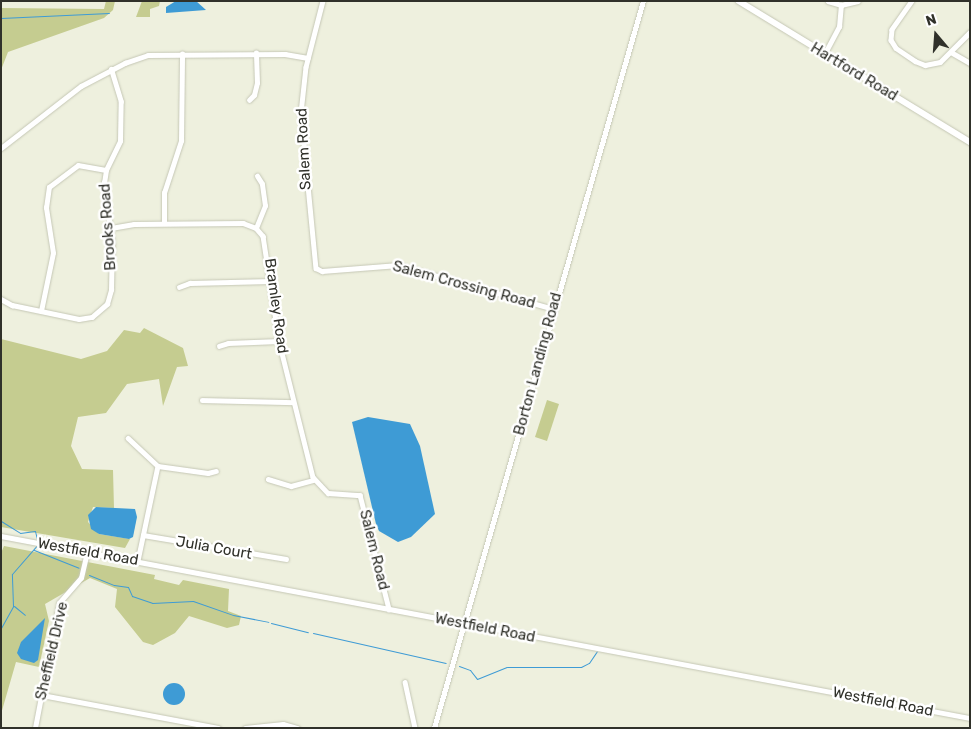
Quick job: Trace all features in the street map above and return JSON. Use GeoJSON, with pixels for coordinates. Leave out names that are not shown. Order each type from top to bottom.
{"type":"FeatureCollection","features":[{"type":"Feature","properties":{"kind":"main road","name":"Hartford Road"},"geometry":{"type":"LineString","coordinates":[[739,1],[970,142]]}},
{"type":"Feature","properties":{"kind":"street","name":"Salem Road"},"geometry":{"type":"LineString","coordinates":[[316,268],[300,126],[308,58],[323,1]]}},
{"type":"Feature","properties":{"kind":"street","name":"Borton Landing Road"},"geometry":{"type":"LineString","coordinates":[[434,728],[553,308],[643,1]]}},
{"type":"Feature","properties":{"kind":"street"},"geometry":{"type":"LineString","coordinates":[[828,1],[841,5],[858,1]]}},
{"type":"Feature","properties":{"kind":"street"},"geometry":{"type":"LineString","coordinates":[[912,1],[892,30],[893,45],[925,64],[940,62],[970,32]]}},
{"type":"Feature","properties":{"kind":"street"},"geometry":{"type":"LineString","coordinates":[[825,54],[839,27],[841,5]]}},
{"type":"Feature","properties":{"kind":"street"},"geometry":{"type":"LineString","coordinates":[[951,52],[970,63]]}},
{"type":"Feature","properties":{"kind":"street"},"geometry":{"type":"LineString","coordinates":[[249,100],[254,95],[257,83],[256,53]]}},
{"type":"Feature","properties":{"kind":"street"},"geometry":{"type":"LineString","coordinates":[[1,148],[81,86],[111,70],[148,55],[256,53],[308,58]]}},
{"type":"Feature","properties":{"kind":"street"},"geometry":{"type":"LineString","coordinates":[[164,223],[164,193],[181,140],[182,54]]}},
{"type":"Feature","properties":{"kind":"street","name":"Brooks Road"},"geometry":{"type":"LineString","coordinates":[[1,299],[12,305],[79,319],[92,317],[102,310],[111,290],[111,228],[104,190],[106,170],[120,141],[120,102],[111,70]]}},
{"type":"Feature","properties":{"kind":"street"},"geometry":{"type":"LineString","coordinates":[[41,311],[53,253],[46,208],[49,187],[78,165],[106,170]]}},
{"type":"Feature","properties":{"kind":"street"},"geometry":{"type":"LineString","coordinates":[[111,228],[164,223],[243,223],[256,228],[265,206],[262,184],[256,176]]}},
{"type":"Feature","properties":{"kind":"street","name":"Bramley Road"},"geometry":{"type":"LineString","coordinates":[[256,228],[267,246],[279,341],[314,480]]}},
{"type":"Feature","properties":{"kind":"street","name":"Salem Crossing Road"},"geometry":{"type":"LineString","coordinates":[[316,268],[322,271],[398,265],[553,308]]}},
{"type":"Feature","properties":{"kind":"street"},"geometry":{"type":"LineString","coordinates":[[179,287],[190,283],[271,282]]}},
{"type":"Feature","properties":{"kind":"street"},"geometry":{"type":"LineString","coordinates":[[220,346],[228,343],[279,341]]}},
{"type":"Feature","properties":{"kind":"street"},"geometry":{"type":"LineString","coordinates":[[202,400],[293,402]]}},
{"type":"Feature","properties":{"kind":"street"},"geometry":{"type":"LineString","coordinates":[[128,438],[158,466],[208,473],[216,471]]}},
{"type":"Feature","properties":{"kind":"street"},"geometry":{"type":"LineString","coordinates":[[138,561],[158,466]]}},
{"type":"Feature","properties":{"kind":"street"},"geometry":{"type":"LineString","coordinates":[[268,479],[291,486],[314,480]]}},
{"type":"Feature","properties":{"kind":"street","name":"Salem Road"},"geometry":{"type":"LineString","coordinates":[[314,480],[332,494],[358,493],[389,609]]}},
{"type":"Feature","properties":{"kind":"street","name":"Julia Court"},"geometry":{"type":"LineString","coordinates":[[144,535],[286,558]]}},
{"type":"Feature","properties":{"kind":"street","name":"Westfield Road"},"geometry":{"type":"LineString","coordinates":[[1,536],[970,718]]}},
{"type":"Feature","properties":{"kind":"street","name":"Sheffield Drive"},"geometry":{"type":"LineString","coordinates":[[35,728],[60,603],[81,578],[87,552]]}},
{"type":"Feature","properties":{"kind":"street"},"geometry":{"type":"LineString","coordinates":[[405,682],[415,728]]}},
{"type":"Feature","properties":{"kind":"street"},"geometry":{"type":"LineString","coordinates":[[42,695],[218,728]]}},
{"type":"Feature","properties":{"kind":"street"},"geometry":{"type":"LineString","coordinates":[[245,728],[285,724],[297,728]]}},
{"type":"Feature","properties":{"kind":"green space"},"geometry":{"type":"Polygon","coordinates":[[[106,1],[115,1],[113,10],[104,18],[8,52],[1,70],[1,8],[104,9],[106,1]]]}},
{"type":"Feature","properties":{"kind":"green space"},"geometry":{"type":"Polygon","coordinates":[[[142,1],[160,1],[159,6],[150,9],[150,17],[136,17],[142,1]]]}},
{"type":"Feature","properties":{"kind":"green space"},"geometry":{"type":"Polygon","coordinates":[[[144,328],[183,348],[188,366],[177,367],[163,406],[159,379],[127,384],[106,413],[78,417],[71,446],[82,469],[113,470],[114,508],[93,507],[88,522],[99,534],[130,539],[125,548],[1,527],[1,339],[81,359],[107,351],[124,330],[140,333],[144,328]]]}},
{"type":"Feature","properties":{"kind":"green space"},"geometry":{"type":"Polygon","coordinates":[[[547,400],[559,404],[547,441],[535,437],[547,400]]]}},
{"type":"Feature","properties":{"kind":"green space"},"geometry":{"type":"Polygon","coordinates":[[[4,546],[155,575],[154,579],[179,585],[183,580],[229,589],[228,611],[241,616],[239,625],[227,628],[189,616],[175,633],[153,645],[143,642],[115,607],[117,589],[90,578],[45,604],[49,621],[39,667],[16,662],[1,714],[1,553],[4,546]]]}},
{"type":"Feature","properties":{"kind":"water"},"geometry":{"type":"Polygon","coordinates":[[[176,1],[196,1],[206,10],[166,13],[166,7],[176,1]]]}},
{"type":"Feature","properties":{"kind":"water"},"geometry":{"type":"Polygon","coordinates":[[[368,417],[410,424],[420,446],[435,514],[411,537],[398,542],[379,531],[376,524],[352,422],[368,417]]]}},
{"type":"Feature","properties":{"kind":"water"},"geometry":{"type":"Polygon","coordinates":[[[96,507],[135,509],[137,517],[133,537],[129,539],[99,534],[91,529],[88,515],[96,507]]]}},
{"type":"Feature","properties":{"kind":"water"},"geometry":{"type":"Polygon","coordinates":[[[45,618],[38,660],[34,663],[21,659],[17,653],[21,642],[45,618]]]}},
{"type":"Feature","properties":{"kind":"water"},"geometry":{"type":"Polygon","coordinates":[[[174,683],[184,690],[185,694],[178,704],[174,705],[164,698],[163,694],[170,684],[174,683]]]}},
{"type":"Feature","properties":{"kind":"waterway"},"geometry":{"type":"LineString","coordinates":[[1,18],[109,13]]}},
{"type":"Feature","properties":{"kind":"waterway"},"geometry":{"type":"LineString","coordinates":[[1,521],[20,533],[35,531],[37,539]]}},
{"type":"Feature","properties":{"kind":"waterway"},"geometry":{"type":"LineString","coordinates":[[1,628],[13,606],[12,574],[36,546]]}},
{"type":"Feature","properties":{"kind":"waterway"},"geometry":{"type":"LineString","coordinates":[[34,550],[79,568]]}},
{"type":"Feature","properties":{"kind":"waterway"},"geometry":{"type":"LineString","coordinates":[[89,575],[114,585],[128,587],[132,596],[152,603],[193,601],[233,615],[268,622]]}},
{"type":"Feature","properties":{"kind":"waterway"},"geometry":{"type":"LineString","coordinates":[[14,606],[25,615]]}},
{"type":"Feature","properties":{"kind":"waterway"},"geometry":{"type":"LineString","coordinates":[[271,623],[308,632]]}},
{"type":"Feature","properties":{"kind":"waterway"},"geometry":{"type":"LineString","coordinates":[[313,633],[446,663]]}},
{"type":"Feature","properties":{"kind":"waterway"},"geometry":{"type":"LineString","coordinates":[[459,666],[470,670],[477,679],[507,667],[581,667],[589,663],[597,651]]}}]}
